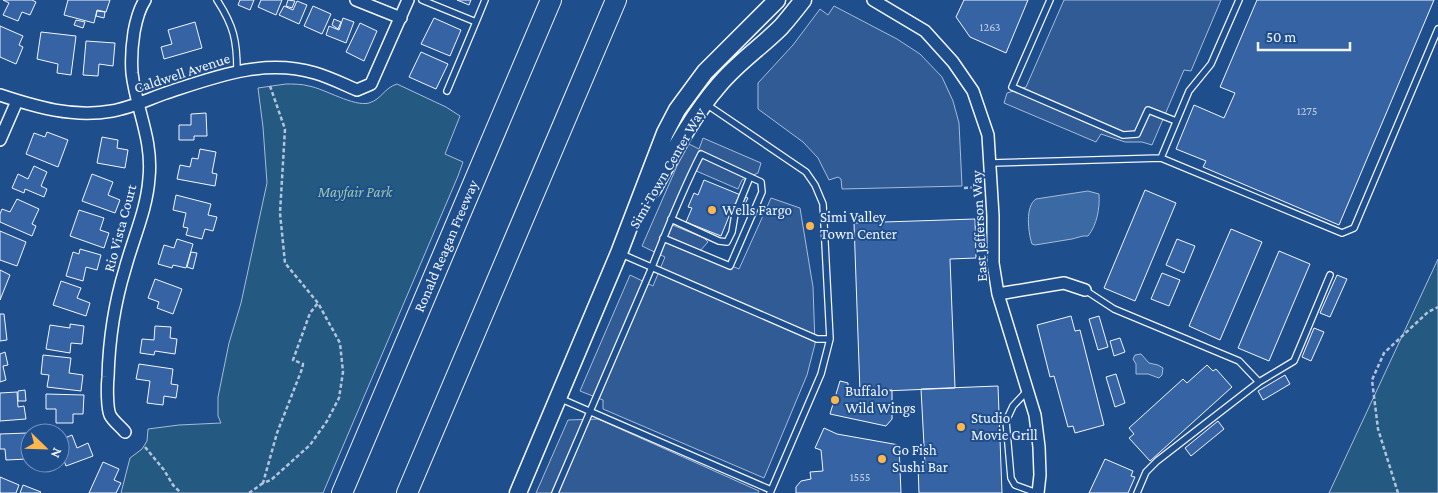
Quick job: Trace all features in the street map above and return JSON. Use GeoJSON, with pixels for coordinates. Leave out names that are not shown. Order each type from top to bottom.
{"type":"FeatureCollection","features":[{"type":"Feature","properties":{"kind":"highway","name":"Ronald Reagan Freeway"},"geometry":{"type":"LineString","coordinates":[[342,493],[551,0]]}},
{"type":"Feature","properties":{"kind":"highway"},"geometry":{"type":"LineString","coordinates":[[407,493],[616,0]]}},
{"type":"Feature","properties":{"kind":"highway"},"geometry":{"type":"LineString","coordinates":[[586,71],[626,0]]}},
{"type":"Feature","properties":{"kind":"street","name":"Rio Vista Court"},"geometry":{"type":"LineString","coordinates":[[125,432],[110,414],[107,385],[109,346],[115,306],[146,202],[150,177],[149,151],[132,74],[132,43],[135,23],[145,0]]}},
{"type":"Feature","properties":{"kind":"street"},"geometry":{"type":"LineString","coordinates":[[356,0],[401,18],[408,0]]}},
{"type":"Feature","properties":{"kind":"street","name":"Simi Town Center Way"},"geometry":{"type":"LineString","coordinates":[[518,493],[677,110],[705,72],[777,0]]}},
{"type":"Feature","properties":{"kind":"street","name":"Simi Town Center Way"},"geometry":{"type":"LineString","coordinates":[[619,253],[678,143],[704,103],[738,65],[782,26],[804,0]]}},
{"type":"Feature","properties":{"kind":"street","name":"East Jefferson Way"},"geometry":{"type":"LineString","coordinates":[[873,0],[925,31],[953,62],[973,92],[988,135],[991,163],[993,263],[998,294],[1035,416],[1040,447],[1038,493]]}},
{"type":"Feature","properties":{"kind":"street","name":"Caldwell Avenue"},"geometry":{"type":"LineString","coordinates":[[0,95],[49,110],[80,114],[112,111],[237,71],[265,67],[313,72],[357,90],[371,84],[401,18]]}},
{"type":"Feature","properties":{"kind":"street"},"geometry":{"type":"LineString","coordinates":[[0,140],[17,101]]}},
{"type":"Feature","properties":{"kind":"street"},"geometry":{"type":"LineString","coordinates":[[998,294],[1064,283],[1085,290]]}},
{"type":"Feature","properties":{"kind":"lane"},"geometry":{"type":"LineString","coordinates":[[217,0],[228,17],[237,47],[237,71]]}},
{"type":"Feature","properties":{"kind":"lane"},"geometry":{"type":"LineString","coordinates":[[422,0],[476,22]]}},
{"type":"Feature","properties":{"kind":"lane"},"geometry":{"type":"LineString","coordinates":[[447,91],[485,0]]}},
{"type":"Feature","properties":{"kind":"lane"},"geometry":{"type":"LineString","coordinates":[[1050,0],[1012,87],[1124,135],[1137,134],[1148,110],[1176,121]]}},
{"type":"Feature","properties":{"kind":"lane"},"geometry":{"type":"LineString","coordinates":[[1161,158],[1189,91],[1211,64],[1238,0]]}},
{"type":"Feature","properties":{"kind":"lane"},"geometry":{"type":"LineString","coordinates":[[991,163],[1161,158],[1342,234],[1354,228],[1438,29]]}},
{"type":"Feature","properties":{"kind":"lane"},"geometry":{"type":"LineString","coordinates":[[559,398],[770,492],[821,374],[830,339],[823,204],[815,186],[806,172],[689,92]]}},
{"type":"Feature","properties":{"kind":"lane"},"geometry":{"type":"LineString","coordinates":[[555,493],[671,219],[701,154],[761,182],[762,192],[730,266],[663,238]]}},
{"type":"Feature","properties":{"kind":"lane"},"geometry":{"type":"LineString","coordinates":[[671,219],[719,241],[727,242],[750,177]]}},
{"type":"Feature","properties":{"kind":"lane"},"geometry":{"type":"LineString","coordinates":[[619,253],[817,339],[830,339]]}},
{"type":"Feature","properties":{"kind":"lane"},"geometry":{"type":"LineString","coordinates":[[1136,493],[1146,472],[1157,461],[1259,382],[1294,361],[1330,275]]}},
{"type":"Feature","properties":{"kind":"lane"},"geometry":{"type":"LineString","coordinates":[[1085,290],[1114,309],[1240,360],[1259,382]]}},
{"type":"Feature","properties":{"kind":"lane"},"geometry":{"type":"LineString","coordinates":[[1027,391],[1013,406],[1006,421],[1011,478],[1016,485],[1038,493]]}},
{"type":"Feature","properties":{"kind":"path"},"geometry":{"type":"LineString","coordinates":[[249,493],[271,480],[310,445],[327,421],[339,398],[343,372],[340,344],[318,303],[285,264],[280,214],[285,129],[270,86]]}},
{"type":"Feature","properties":{"kind":"path"},"geometry":{"type":"LineString","coordinates":[[964,188],[981,187]]}},
{"type":"Feature","properties":{"kind":"path"},"geometry":{"type":"LineString","coordinates":[[264,483],[277,433],[302,369],[303,364],[293,360],[310,313],[318,303]]}},
{"type":"Feature","properties":{"kind":"path"},"geometry":{"type":"LineString","coordinates":[[1398,493],[1378,429],[1372,380],[1384,352],[1428,312],[1438,307]]}},
{"type":"Feature","properties":{"kind":"path"},"geometry":{"type":"LineString","coordinates":[[145,446],[181,493]]}},
{"type":"Feature","properties":{"kind":"green space","name":"Mayfair Park"},"geometry":{"type":"Polygon","coordinates":[[[286,84],[309,86],[363,104],[373,101],[397,84],[446,107],[460,116],[445,154],[463,162],[458,176],[323,493],[121,493],[130,458],[142,449],[147,441],[148,429],[221,423],[218,416],[218,397],[267,183],[258,88],[286,84]]]}},
{"type":"Feature","properties":{"kind":"green space"},"geometry":{"type":"Polygon","coordinates":[[[1438,259],[1438,493],[1329,493],[1438,259]]]}},
{"type":"Feature","properties":{"kind":"shaded area"},"geometry":{"type":"Polygon","coordinates":[[[1064,0],[1221,0],[1191,71],[1184,70],[1152,145],[1142,142],[1125,142],[1101,134],[1096,142],[1004,103],[1007,93],[1026,87],[1064,0]]]}},
{"type":"Feature","properties":{"kind":"shaded area"},"geometry":{"type":"Polygon","coordinates":[[[834,6],[897,39],[920,54],[942,77],[953,101],[959,123],[962,186],[842,189],[841,179],[838,177],[829,180],[818,158],[803,142],[758,109],[758,83],[793,45],[820,9],[828,15],[834,6]]]}},
{"type":"Feature","properties":{"kind":"shaded area"},"geometry":{"type":"Polygon","coordinates":[[[703,138],[761,163],[758,173],[742,180],[738,189],[694,170],[670,224],[704,238],[708,242],[699,252],[739,269],[771,198],[800,208],[813,287],[815,344],[807,375],[764,478],[603,409],[603,400],[580,391],[630,275],[653,286],[665,257],[642,246],[677,166],[689,144],[699,149],[703,138]]]}},
{"type":"Feature","properties":{"kind":"shaded area"},"geometry":{"type":"Polygon","coordinates":[[[1088,191],[1099,194],[1099,199],[1096,222],[1088,236],[1032,244],[1029,233],[1029,213],[1030,207],[1036,199],[1088,191]]]}},
{"type":"Feature","properties":{"kind":"shaded area"},"geometry":{"type":"Polygon","coordinates":[[[1141,354],[1149,363],[1163,368],[1162,375],[1159,378],[1148,374],[1136,374],[1136,364],[1133,359],[1135,355],[1141,354]]]}},
{"type":"Feature","properties":{"kind":"shaded area"},"geometry":{"type":"Polygon","coordinates":[[[598,419],[759,491],[758,493],[536,493],[568,420],[598,419]]]}},
{"type":"Feature","properties":{"kind":"building"},"geometry":{"type":"Polygon","coordinates":[[[3,0],[32,0],[36,2],[30,15],[22,12],[18,21],[3,15],[9,3],[3,0]]]}},
{"type":"Feature","properties":{"kind":"building"},"geometry":{"type":"Polygon","coordinates":[[[68,0],[110,0],[106,12],[97,10],[94,23],[64,15],[68,0]]]}},
{"type":"Feature","properties":{"kind":"building"},"geometry":{"type":"Polygon","coordinates":[[[240,0],[254,0],[250,10],[238,5],[240,0]]]}},
{"type":"Feature","properties":{"kind":"building"},"geometry":{"type":"Polygon","coordinates":[[[261,0],[282,0],[276,15],[258,7],[261,0]]]}},
{"type":"Feature","properties":{"kind":"building"},"geometry":{"type":"Polygon","coordinates":[[[288,0],[295,1],[292,8],[286,6],[288,0]]]}},
{"type":"Feature","properties":{"kind":"building"},"geometry":{"type":"Polygon","coordinates":[[[457,0],[471,0],[469,5],[457,0]]]}},
{"type":"Feature","properties":{"kind":"building"},"geometry":{"type":"Polygon","coordinates":[[[964,0],[1028,0],[1006,53],[970,37],[956,17],[964,0]]]}},
{"type":"Feature","properties":{"kind":"building"},"geometry":{"type":"Polygon","coordinates":[[[1257,0],[1434,0],[1339,225],[1203,167],[1206,161],[1176,149],[1194,105],[1224,118],[1235,93],[1220,87],[1257,0]]]}},
{"type":"Feature","properties":{"kind":"building"},"geometry":{"type":"Polygon","coordinates":[[[297,1],[307,5],[299,24],[279,15],[284,6],[293,10],[297,1]]]}},
{"type":"Feature","properties":{"kind":"building"},"geometry":{"type":"Polygon","coordinates":[[[313,6],[331,14],[322,34],[304,26],[313,6]]]}},
{"type":"Feature","properties":{"kind":"building"},"geometry":{"type":"Polygon","coordinates":[[[97,11],[105,12],[104,18],[96,16],[97,11]]]}},
{"type":"Feature","properties":{"kind":"building"},"geometry":{"type":"Polygon","coordinates":[[[343,18],[354,22],[346,43],[326,35],[329,26],[339,30],[343,18]]]}},
{"type":"Feature","properties":{"kind":"building"},"geometry":{"type":"Polygon","coordinates":[[[434,18],[461,30],[450,56],[421,44],[434,18]]]}},
{"type":"Feature","properties":{"kind":"building"},"geometry":{"type":"Polygon","coordinates":[[[334,19],[341,22],[338,29],[332,25],[334,19]]]}},
{"type":"Feature","properties":{"kind":"building"},"geometry":{"type":"Polygon","coordinates":[[[76,20],[85,22],[83,28],[74,25],[76,20]]]}},
{"type":"Feature","properties":{"kind":"building"},"geometry":{"type":"Polygon","coordinates":[[[195,22],[202,48],[164,59],[161,47],[172,44],[168,30],[195,22]]]}},
{"type":"Feature","properties":{"kind":"building"},"geometry":{"type":"Polygon","coordinates":[[[360,23],[377,31],[364,61],[346,52],[360,23]]]}},
{"type":"Feature","properties":{"kind":"building"},"geometry":{"type":"Polygon","coordinates":[[[0,26],[23,36],[19,45],[23,47],[16,64],[0,57],[0,26]]]}},
{"type":"Feature","properties":{"kind":"building"},"geometry":{"type":"Polygon","coordinates":[[[41,32],[76,36],[71,75],[57,73],[58,64],[37,59],[41,32]]]}},
{"type":"Feature","properties":{"kind":"building"},"geometry":{"type":"Polygon","coordinates":[[[86,41],[115,43],[113,66],[99,64],[98,76],[83,75],[86,41]]]}},
{"type":"Feature","properties":{"kind":"building"},"geometry":{"type":"Polygon","coordinates":[[[421,52],[448,64],[436,89],[409,77],[421,52]]]}},
{"type":"Feature","properties":{"kind":"building"},"geometry":{"type":"Polygon","coordinates":[[[206,113],[207,136],[194,136],[194,140],[179,140],[179,125],[191,125],[191,114],[206,113]]]}},
{"type":"Feature","properties":{"kind":"building"},"geometry":{"type":"Polygon","coordinates":[[[47,132],[68,140],[58,167],[26,154],[34,133],[45,137],[47,132]]]}},
{"type":"Feature","properties":{"kind":"building"},"geometry":{"type":"Polygon","coordinates":[[[102,137],[118,140],[117,148],[128,150],[125,168],[97,163],[102,137]]]}},
{"type":"Feature","properties":{"kind":"building"},"geometry":{"type":"Polygon","coordinates":[[[200,149],[216,152],[212,173],[217,174],[215,186],[177,179],[180,165],[190,167],[192,158],[198,159],[200,149]]]}},
{"type":"Feature","properties":{"kind":"building"},"geometry":{"type":"Polygon","coordinates":[[[34,166],[47,172],[41,186],[47,189],[44,197],[25,189],[24,193],[12,188],[18,174],[28,179],[34,166]]]}},
{"type":"Feature","properties":{"kind":"building"},"geometry":{"type":"Polygon","coordinates":[[[92,174],[113,182],[108,195],[120,200],[115,213],[82,201],[92,174]]]}},
{"type":"Feature","properties":{"kind":"building"},"geometry":{"type":"Polygon","coordinates":[[[704,180],[748,198],[743,208],[734,204],[721,236],[686,222],[692,208],[688,207],[694,193],[698,195],[704,180]]]}},
{"type":"Feature","properties":{"kind":"building"},"geometry":{"type":"Polygon","coordinates":[[[1145,190],[1176,203],[1135,301],[1104,288],[1145,190]]]}},
{"type":"Feature","properties":{"kind":"building"},"geometry":{"type":"Polygon","coordinates":[[[176,195],[211,204],[208,215],[217,217],[213,231],[205,229],[202,239],[186,235],[188,228],[183,227],[186,213],[173,210],[176,195]]]}},
{"type":"Feature","properties":{"kind":"building"},"geometry":{"type":"Polygon","coordinates":[[[17,199],[39,209],[32,224],[36,226],[32,236],[0,222],[2,209],[10,212],[17,199]]]}},
{"type":"Feature","properties":{"kind":"building"},"geometry":{"type":"Polygon","coordinates":[[[79,210],[104,218],[100,230],[109,233],[104,248],[70,236],[79,210]]]}},
{"type":"Feature","properties":{"kind":"building"},"geometry":{"type":"Polygon","coordinates":[[[975,219],[976,258],[950,259],[955,388],[860,392],[854,223],[975,219]]]}},
{"type":"Feature","properties":{"kind":"building"},"geometry":{"type":"Polygon","coordinates":[[[1231,229],[1262,242],[1220,340],[1189,326],[1231,229]]]}},
{"type":"Feature","properties":{"kind":"building"},"geometry":{"type":"Polygon","coordinates":[[[0,231],[26,242],[17,266],[0,260],[0,231]]]}},
{"type":"Feature","properties":{"kind":"building"},"geometry":{"type":"Polygon","coordinates":[[[177,239],[193,244],[186,268],[173,265],[172,268],[158,264],[164,245],[174,248],[177,239]]]}},
{"type":"Feature","properties":{"kind":"building"},"geometry":{"type":"Polygon","coordinates":[[[1177,239],[1195,246],[1184,273],[1166,265],[1177,239]]]}},
{"type":"Feature","properties":{"kind":"building"},"geometry":{"type":"Polygon","coordinates":[[[80,249],[101,255],[97,270],[86,267],[83,281],[66,276],[73,252],[79,254],[80,249]]]}},
{"type":"Feature","properties":{"kind":"building"},"geometry":{"type":"Polygon","coordinates":[[[1279,251],[1310,264],[1269,361],[1238,348],[1279,251]]]}},
{"type":"Feature","properties":{"kind":"building"},"geometry":{"type":"Polygon","coordinates":[[[191,252],[197,253],[193,269],[187,267],[191,252]]]}},
{"type":"Feature","properties":{"kind":"building"},"geometry":{"type":"Polygon","coordinates":[[[0,270],[10,275],[0,300],[0,270]]]}},
{"type":"Feature","properties":{"kind":"building"},"geometry":{"type":"Polygon","coordinates":[[[1162,273],[1180,280],[1169,306],[1151,299],[1162,273]]]}},
{"type":"Feature","properties":{"kind":"building"},"geometry":{"type":"Polygon","coordinates":[[[1337,275],[1347,279],[1330,317],[1320,313],[1337,275]]]}},
{"type":"Feature","properties":{"kind":"building"},"geometry":{"type":"Polygon","coordinates":[[[155,279],[182,289],[173,314],[157,308],[159,302],[148,298],[155,279]]]}},
{"type":"Feature","properties":{"kind":"building"},"geometry":{"type":"Polygon","coordinates":[[[61,281],[81,288],[77,298],[90,303],[86,316],[53,305],[61,281]]]}},
{"type":"Feature","properties":{"kind":"building"},"geometry":{"type":"Polygon","coordinates":[[[0,314],[4,314],[7,340],[0,341],[0,314]]]}},
{"type":"Feature","properties":{"kind":"building"},"geometry":{"type":"Polygon","coordinates":[[[1071,316],[1075,331],[1080,330],[1104,425],[1075,433],[1073,426],[1068,427],[1054,376],[1050,377],[1037,325],[1071,316]]]}},
{"type":"Feature","properties":{"kind":"building"},"geometry":{"type":"Polygon","coordinates":[[[1099,316],[1108,347],[1098,350],[1089,319],[1099,316]]]}},
{"type":"Feature","properties":{"kind":"building"},"geometry":{"type":"Polygon","coordinates":[[[70,324],[84,326],[82,344],[71,343],[70,353],[46,349],[50,325],[70,328],[70,324]]]}},
{"type":"Feature","properties":{"kind":"building"},"geometry":{"type":"Polygon","coordinates":[[[155,326],[171,327],[170,338],[177,339],[175,354],[155,351],[154,355],[140,353],[142,339],[154,340],[155,326]]]}},
{"type":"Feature","properties":{"kind":"building"},"geometry":{"type":"Polygon","coordinates":[[[1314,328],[1324,332],[1311,361],[1302,357],[1314,328]]]}},
{"type":"Feature","properties":{"kind":"building"},"geometry":{"type":"Polygon","coordinates":[[[1120,338],[1125,352],[1114,356],[1110,341],[1120,338]]]}},
{"type":"Feature","properties":{"kind":"building"},"geometry":{"type":"Polygon","coordinates":[[[5,352],[8,365],[3,366],[6,380],[0,382],[0,354],[5,352]]]}},
{"type":"Feature","properties":{"kind":"building"},"geometry":{"type":"Polygon","coordinates":[[[43,355],[71,358],[69,373],[83,375],[81,391],[47,387],[49,375],[41,374],[43,355]]]}},
{"type":"Feature","properties":{"kind":"building"},"geometry":{"type":"Polygon","coordinates":[[[139,364],[173,369],[171,384],[178,385],[176,398],[164,396],[163,405],[147,403],[150,381],[136,379],[139,364]]]}},
{"type":"Feature","properties":{"kind":"building"},"geometry":{"type":"Polygon","coordinates":[[[1207,365],[1213,371],[1216,369],[1232,387],[1150,461],[1129,438],[1134,434],[1129,428],[1183,379],[1187,383],[1207,365]]]}},
{"type":"Feature","properties":{"kind":"building"},"geometry":{"type":"Polygon","coordinates":[[[1116,374],[1125,403],[1115,407],[1106,377],[1116,374]]]}},
{"type":"Feature","properties":{"kind":"building"},"geometry":{"type":"Polygon","coordinates":[[[1285,375],[1290,384],[1263,400],[1258,391],[1285,375]]]}},
{"type":"Feature","properties":{"kind":"building"},"geometry":{"type":"Polygon","coordinates":[[[840,381],[848,383],[848,392],[892,390],[892,419],[886,426],[830,414],[840,381]]]}},
{"type":"Feature","properties":{"kind":"building","name":"Studio Movie Grill"},"geometry":{"type":"Polygon","coordinates":[[[998,386],[1002,493],[919,493],[918,465],[925,464],[921,389],[998,386]]]}},
{"type":"Feature","properties":{"kind":"building"},"geometry":{"type":"Polygon","coordinates":[[[25,390],[26,401],[18,401],[18,391],[25,390]]]}},
{"type":"Feature","properties":{"kind":"building"},"geometry":{"type":"Polygon","coordinates":[[[17,392],[18,407],[24,406],[26,419],[0,421],[0,393],[17,392]]]}},
{"type":"Feature","properties":{"kind":"building"},"geometry":{"type":"Polygon","coordinates":[[[46,394],[84,395],[83,414],[73,414],[73,423],[56,423],[56,409],[46,409],[46,394]]]}},
{"type":"Feature","properties":{"kind":"building"},"geometry":{"type":"Polygon","coordinates":[[[1218,421],[1224,429],[1191,456],[1185,448],[1218,421]]]}},
{"type":"Feature","properties":{"kind":"building"},"geometry":{"type":"Polygon","coordinates":[[[824,428],[837,434],[899,445],[901,493],[796,493],[796,487],[801,481],[811,479],[810,472],[823,471],[821,450],[815,448],[824,428]]]}},
{"type":"Feature","properties":{"kind":"building"},"geometry":{"type":"Polygon","coordinates":[[[20,433],[20,459],[6,460],[5,449],[0,449],[0,434],[20,433]]]}},
{"type":"Feature","properties":{"kind":"building"},"geometry":{"type":"Polygon","coordinates":[[[72,435],[77,448],[88,443],[93,456],[70,465],[70,436],[72,435]]]}},
{"type":"Feature","properties":{"kind":"building"},"geometry":{"type":"Polygon","coordinates":[[[1105,459],[1133,471],[1131,476],[1135,477],[1128,493],[1089,493],[1105,459]]]}},
{"type":"Feature","properties":{"kind":"building"},"geometry":{"type":"Polygon","coordinates":[[[103,462],[119,469],[114,480],[121,483],[116,493],[89,493],[103,462]]]}},
{"type":"Feature","properties":{"kind":"building"},"geometry":{"type":"Polygon","coordinates":[[[0,477],[19,485],[16,493],[0,493],[0,477]]]}},
{"type":"Feature","properties":{"kind":"building"},"geometry":{"type":"Polygon","coordinates":[[[23,485],[41,492],[20,493],[23,485]]]}},
{"type":"Feature","properties":{"kind":"place","name":"Wells Fargo"},"geometry":{"type":"Point","coordinates":[712,210]}},
{"type":"Feature","properties":{"kind":"place","name":"Simi Valley Town Center"},"geometry":{"type":"Point","coordinates":[810,226]}},
{"type":"Feature","properties":{"kind":"place","name":"Buffalo Wild Wings"},"geometry":{"type":"Point","coordinates":[835,400]}},
{"type":"Feature","properties":{"kind":"place","name":"Studio Movie Grill"},"geometry":{"type":"Point","coordinates":[961,427]}},
{"type":"Feature","properties":{"kind":"place","name":"Go Fish Sushi Bar"},"geometry":{"type":"Point","coordinates":[882,459]}}]}
